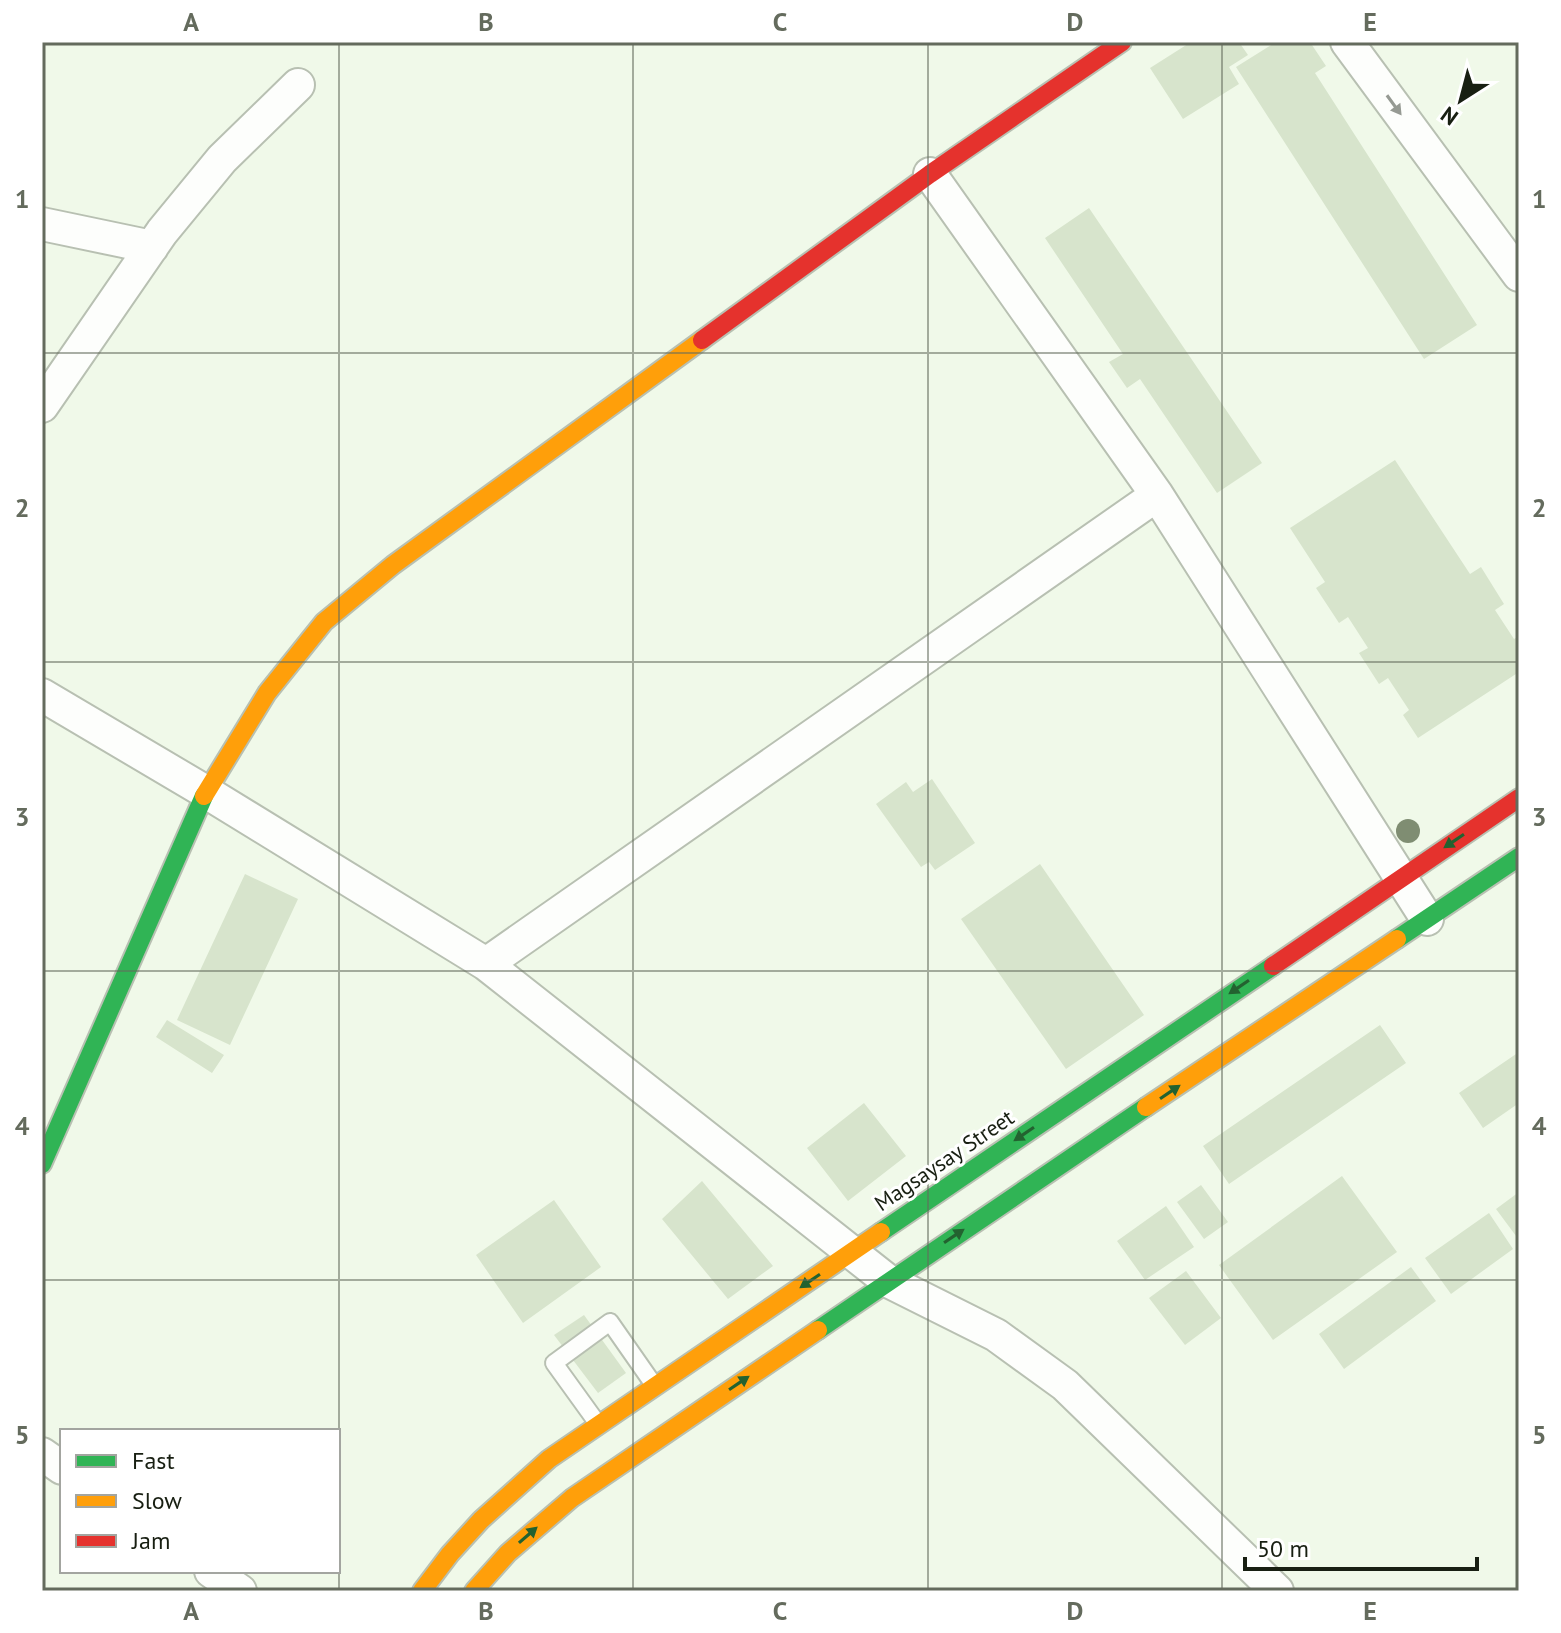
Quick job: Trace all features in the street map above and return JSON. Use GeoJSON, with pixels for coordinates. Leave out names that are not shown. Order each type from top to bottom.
{"type":"FeatureCollection","features":[{"type":"Feature","properties":{"kind":"main road"},"geometry":{"type":"LineString","coordinates":[[42,1164],[206,792],[267,693],[324,622],[393,565],[930,174],[1122,42]]}},
{"type":"Feature","properties":{"kind":"main road","name":"Magsaysay Street"},"geometry":{"type":"LineString","coordinates":[[422,1591],[445,1557],[510,1491],[549,1459],[1519,798]]}},
{"type":"Feature","properties":{"kind":"main road"},"geometry":{"type":"LineString","coordinates":[[474,1591],[508,1553],[572,1498],[888,1281],[1519,857]]}},
{"type":"Feature","properties":{"kind":"street"},"geometry":{"type":"LineString","coordinates":[[1347,42],[1519,275]]}},
{"type":"Feature","properties":{"kind":"street"},"geometry":{"type":"LineString","coordinates":[[42,406],[152,247],[222,159],[298,85]]}},
{"type":"Feature","properties":{"kind":"street"},"geometry":{"type":"LineString","coordinates":[[930,174],[1157,495],[1427,919]]}},
{"type":"Feature","properties":{"kind":"street"},"geometry":{"type":"LineString","coordinates":[[42,224],[152,247]]}},
{"type":"Feature","properties":{"kind":"street"},"geometry":{"type":"LineString","coordinates":[[486,964],[1157,495]]}},
{"type":"Feature","properties":{"kind":"street"},"geometry":{"type":"LineString","coordinates":[[42,695],[486,964],[888,1281],[996,1335],[1065,1385],[1277,1591]]}},
{"type":"Feature","properties":{"kind":"street"},"geometry":{"type":"LineString","coordinates":[[42,1454],[60,1467]]}},
{"type":"Feature","properties":{"kind":"street"},"geometry":{"type":"LineString","coordinates":[[214,1573],[240,1591]]}},
{"type":"Feature","properties":{"kind":"lane"},"geometry":{"type":"LineString","coordinates":[[598,1425],[554,1363],[610,1322],[655,1387]]}},
{"type":"Feature","properties":{"kind":"building"},"geometry":{"type":"Polygon","coordinates":[[[1191,42],[1239,42],[1248,55],[1229,67],[1239,84],[1183,119],[1150,68],[1191,42]]]}},
{"type":"Feature","properties":{"kind":"building"},"geometry":{"type":"Polygon","coordinates":[[[1276,42],[1310,42],[1326,66],[1315,73],[1477,325],[1424,359],[1236,67],[1276,42]]]}},
{"type":"Feature","properties":{"kind":"building"},"geometry":{"type":"Polygon","coordinates":[[[1089,208],[1262,463],[1217,493],[1140,379],[1127,388],[1109,362],[1123,354],[1045,238],[1089,208]]]}},
{"type":"Feature","properties":{"kind":"building"},"geometry":{"type":"Polygon","coordinates":[[[1395,460],[1470,574],[1481,567],[1504,604],[1495,610],[1514,639],[1519,636],[1519,672],[1418,738],[1403,715],[1409,710],[1388,678],[1379,684],[1359,653],[1368,648],[1348,617],[1339,623],[1316,588],[1325,582],[1290,528],[1395,460]]]}},
{"type":"Feature","properties":{"kind":"building"},"geometry":{"type":"Polygon","coordinates":[[[932,779],[975,843],[935,870],[929,862],[921,867],[876,804],[906,782],[913,792],[932,779]]]}},
{"type":"Feature","properties":{"kind":"building"},"geometry":{"type":"Polygon","coordinates":[[[1040,864],[1144,1015],[1066,1069],[961,919],[1040,864]]]}},
{"type":"Feature","properties":{"kind":"building"},"geometry":{"type":"Polygon","coordinates":[[[245,874],[298,899],[230,1045],[177,1020],[245,874]]]}},
{"type":"Feature","properties":{"kind":"building"},"geometry":{"type":"Polygon","coordinates":[[[167,1020],[224,1055],[212,1073],[156,1037],[167,1020]]]}},
{"type":"Feature","properties":{"kind":"building"},"geometry":{"type":"Polygon","coordinates":[[[1380,1025],[1406,1063],[1229,1184],[1203,1146],[1380,1025]]]}},
{"type":"Feature","properties":{"kind":"building"},"geometry":{"type":"Polygon","coordinates":[[[1519,1052],[1519,1103],[1483,1128],[1459,1093],[1519,1052]]]}},
{"type":"Feature","properties":{"kind":"building"},"geometry":{"type":"Polygon","coordinates":[[[864,1103],[906,1156],[848,1201],[807,1148],[864,1103]]]}},
{"type":"Feature","properties":{"kind":"building"},"geometry":{"type":"Polygon","coordinates":[[[1342,1176],[1397,1252],[1273,1340],[1219,1265],[1342,1176]]]}},
{"type":"Feature","properties":{"kind":"building"},"geometry":{"type":"Polygon","coordinates":[[[702,1181],[773,1266],[728,1299],[662,1219],[702,1181]]]}},
{"type":"Feature","properties":{"kind":"building"},"geometry":{"type":"Polygon","coordinates":[[[1201,1185],[1228,1222],[1204,1239],[1177,1202],[1201,1185]]]}},
{"type":"Feature","properties":{"kind":"building"},"geometry":{"type":"Polygon","coordinates":[[[1519,1192],[1519,1240],[1496,1209],[1519,1192]]]}},
{"type":"Feature","properties":{"kind":"building"},"geometry":{"type":"Polygon","coordinates":[[[554,1200],[601,1267],[523,1323],[476,1255],[554,1200]]]}},
{"type":"Feature","properties":{"kind":"building"},"geometry":{"type":"Polygon","coordinates":[[[1166,1206],[1194,1247],[1145,1280],[1117,1241],[1166,1206]]]}},
{"type":"Feature","properties":{"kind":"building"},"geometry":{"type":"Polygon","coordinates":[[[1489,1213],[1513,1249],[1451,1294],[1425,1258],[1489,1213]]]}},
{"type":"Feature","properties":{"kind":"building"},"geometry":{"type":"Polygon","coordinates":[[[1411,1267],[1436,1301],[1344,1369],[1319,1334],[1411,1267]]]}},
{"type":"Feature","properties":{"kind":"building"},"geometry":{"type":"Polygon","coordinates":[[[1186,1271],[1221,1318],[1185,1345],[1149,1298],[1186,1271]]]}},
{"type":"Feature","properties":{"kind":"building"},"geometry":{"type":"Polygon","coordinates":[[[584,1315],[626,1373],[598,1393],[554,1335],[584,1315]]]}},
{"type":"Feature","properties":{"kind":"traffic: fast"},"geometry":{"type":"LineString","coordinates":[[42,1164],[204,796]]}},
{"type":"Feature","properties":{"kind":"traffic: fast"},"geometry":{"type":"LineString","coordinates":[[1397,939],[1519,857]]}},
{"type":"Feature","properties":{"kind":"traffic: fast"},"geometry":{"type":"LineString","coordinates":[[881,1232],[1273,966]]}},
{"type":"Feature","properties":{"kind":"traffic: fast"},"geometry":{"type":"LineString","coordinates":[[818,1330],[1146,1107]]}},
{"type":"Feature","properties":{"kind":"traffic: slow"},"geometry":{"type":"LineString","coordinates":[[204,796],[267,693],[324,622],[393,565],[702,340]]}},
{"type":"Feature","properties":{"kind":"traffic: slow"},"geometry":{"type":"LineString","coordinates":[[1146,1107],[1397,939]]}},
{"type":"Feature","properties":{"kind":"traffic: slow"},"geometry":{"type":"LineString","coordinates":[[422,1591],[481,1520],[549,1459],[881,1232]]}},
{"type":"Feature","properties":{"kind":"traffic: slow"},"geometry":{"type":"LineString","coordinates":[[474,1591],[508,1553],[572,1498],[818,1330]]}},
{"type":"Feature","properties":{"kind":"traffic: jam"},"geometry":{"type":"LineString","coordinates":[[702,340],[930,174],[1122,42]]}},
{"type":"Feature","properties":{"kind":"traffic: jam"},"geometry":{"type":"LineString","coordinates":[[1273,966],[1519,798]]}}]}
